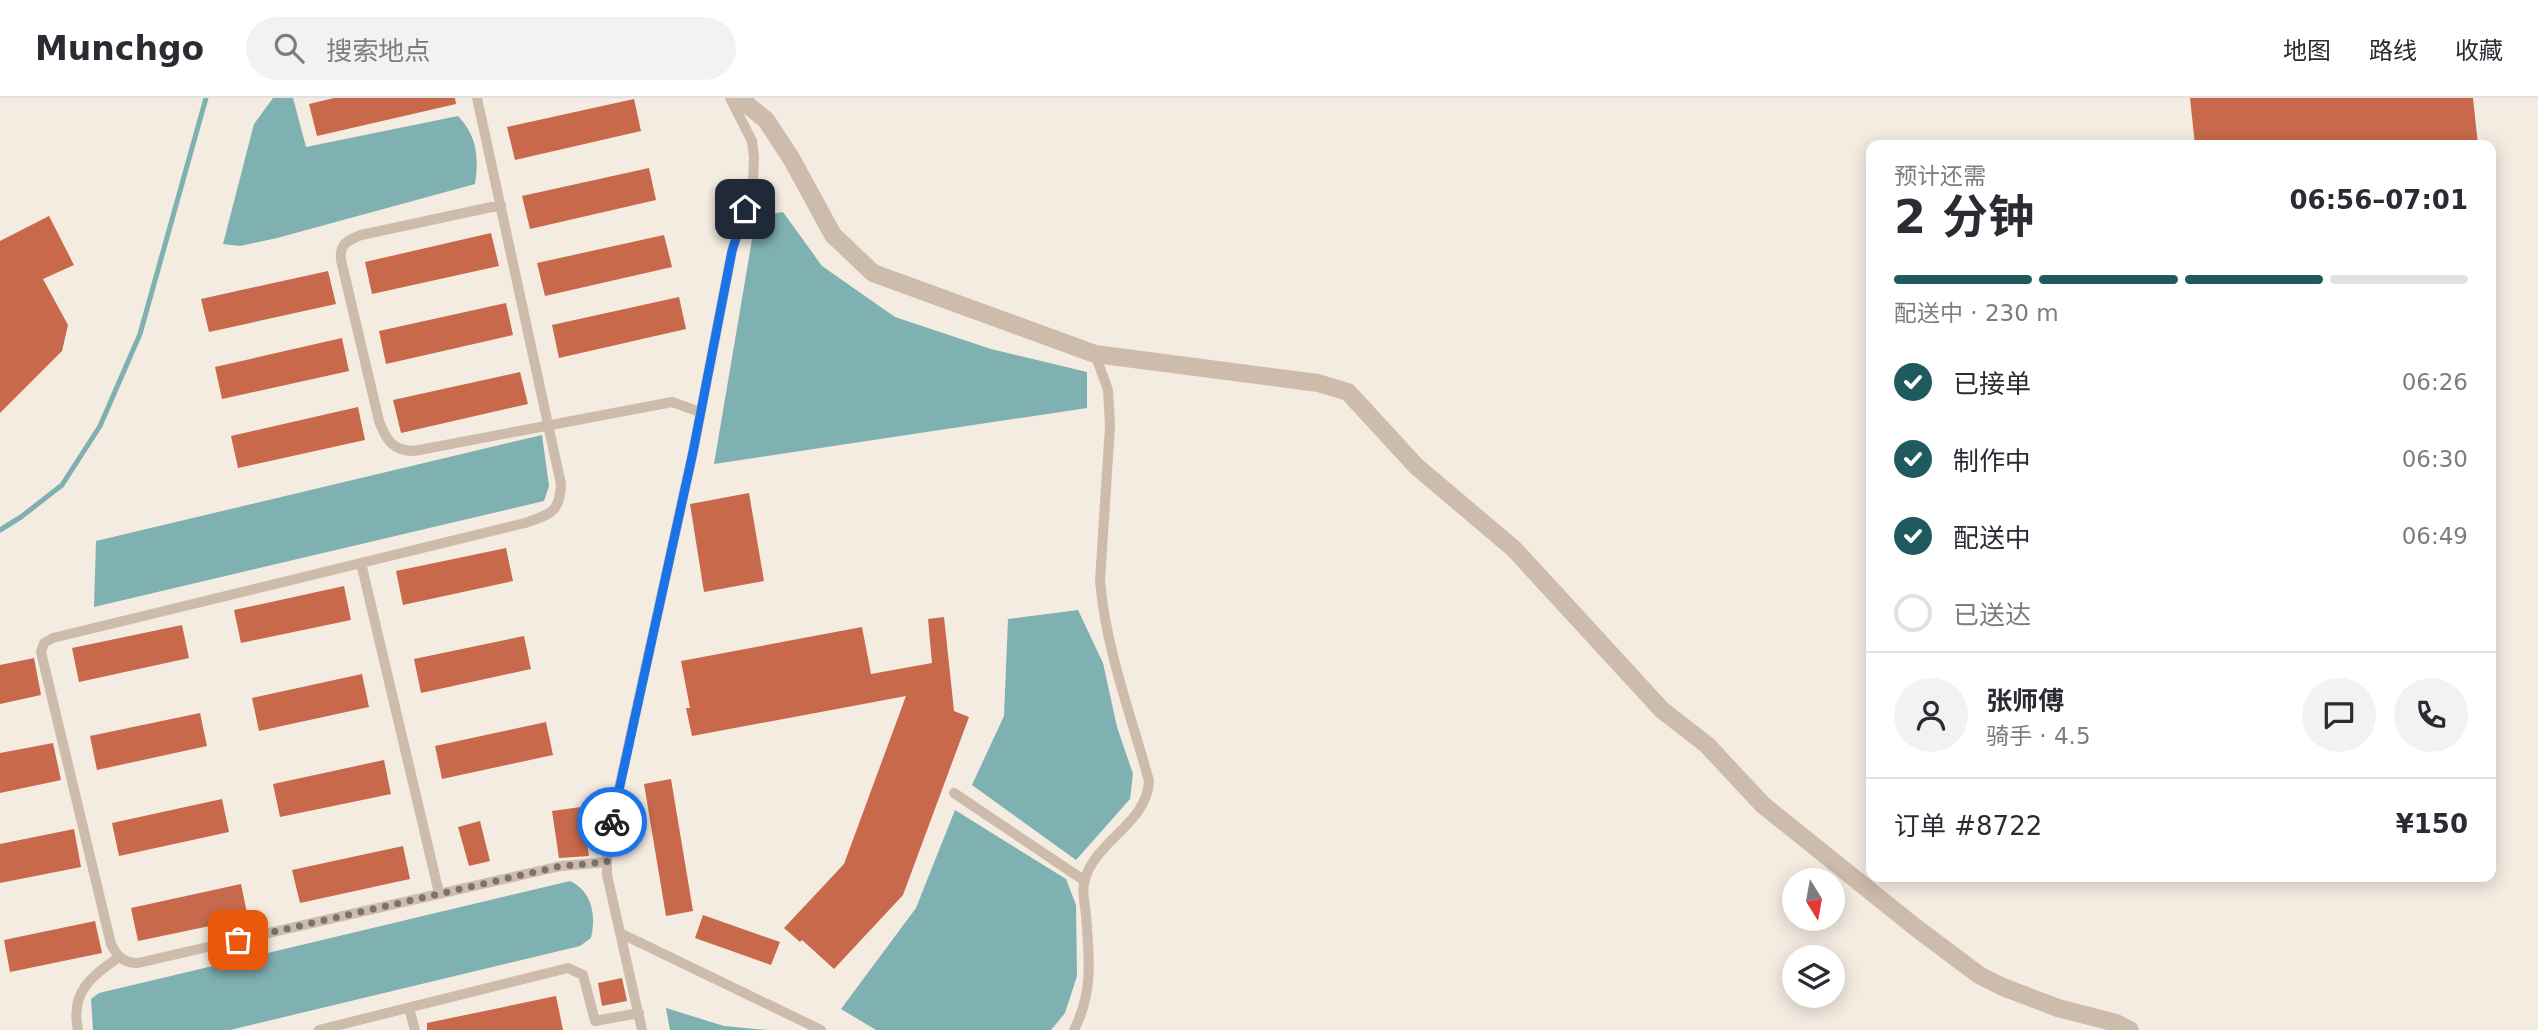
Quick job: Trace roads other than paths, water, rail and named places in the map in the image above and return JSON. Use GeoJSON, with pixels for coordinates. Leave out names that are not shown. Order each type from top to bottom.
{"type":"FeatureCollection","features":[{"type":"Feature","properties":{"kind":"street"},"geometry":{"type":"LineString","coordinates":[[739,98],[766,120],[791,158],[833,234],[873,272],[1095,354],[1318,383],[1348,392],[1416,466],[1514,549],[1662,710],[1707,745],[1763,805],[1979,975],[2058,1008],[2116,1023],[2130,1030]]}},
{"type":"Feature","properties":{"kind":"lane"},"geometry":{"type":"LineString","coordinates":[[477,98],[561,484],[559,503],[549,514],[526,523],[61,636],[44,643],[41,652],[111,944],[119,957],[128,962],[138,962],[561,866],[607,862]]}},
{"type":"Feature","properties":{"kind":"lane"},"geometry":{"type":"LineString","coordinates":[[642,1030],[607,875],[607,843],[732,251],[753,183],[752,141],[730,98]]}},
{"type":"Feature","properties":{"kind":"lane"},"geometry":{"type":"LineString","coordinates":[[501,205],[361,235],[344,244],[340,251],[379,421],[387,440],[397,449],[414,451],[672,402],[700,412]]}},
{"type":"Feature","properties":{"kind":"lane"},"geometry":{"type":"LineString","coordinates":[[1074,1030],[1089,991],[1085,881],[1097,858],[1137,813],[1146,797],[1149,781],[1112,655],[1102,610],[1100,581],[1110,426],[1108,390],[1095,354]]}},
{"type":"Feature","properties":{"kind":"lane"},"geometry":{"type":"LineString","coordinates":[[361,563],[439,893]]}},
{"type":"Feature","properties":{"kind":"lane"},"geometry":{"type":"LineString","coordinates":[[954,793],[1085,881]]}},
{"type":"Feature","properties":{"kind":"lane"},"geometry":{"type":"LineString","coordinates":[[620,933],[821,1030]]}},
{"type":"Feature","properties":{"kind":"lane"},"geometry":{"type":"LineString","coordinates":[[78,1030],[76,1007],[82,990],[101,970],[119,957]]}},
{"type":"Feature","properties":{"kind":"lane"},"geometry":{"type":"LineString","coordinates":[[319,1030],[568,968],[583,975],[595,1021],[639,1013]]}},
{"type":"Feature","properties":{"kind":"lane"},"geometry":{"type":"LineString","coordinates":[[409,1008],[415,1030]]}},
{"type":"Feature","properties":{"kind":"water"},"geometry":{"type":"Polygon","coordinates":[[[273,98],[293,98],[306,147],[458,116],[469,131],[475,147],[475,184],[277,238],[240,246],[223,244],[254,124],[273,98]]]}},
{"type":"Feature","properties":{"kind":"water"},"geometry":{"type":"Polygon","coordinates":[[[783,212],[822,266],[895,317],[991,349],[1087,372],[1087,408],[714,464],[756,216],[783,212]]]}},
{"type":"Feature","properties":{"kind":"water"},"geometry":{"type":"Polygon","coordinates":[[[542,435],[549,486],[544,501],[94,607],[96,541],[542,435]]]}},
{"type":"Feature","properties":{"kind":"water"},"geometry":{"type":"Polygon","coordinates":[[[1078,610],[1103,663],[1117,727],[1133,774],[1130,799],[1076,860],[972,785],[1004,716],[1008,619],[1078,610]]]}},
{"type":"Feature","properties":{"kind":"water"},"geometry":{"type":"Polygon","coordinates":[[[955,810],[1066,879],[1076,905],[1077,976],[1065,1013],[1051,1030],[876,1030],[841,1009],[916,908],[955,810]]]}},
{"type":"Feature","properties":{"kind":"water"},"geometry":{"type":"Polygon","coordinates":[[[570,881],[584,891],[593,913],[591,938],[580,946],[230,1030],[93,1030],[91,999],[99,993],[570,881]]]}},
{"type":"Feature","properties":{"kind":"water"},"geometry":{"type":"Polygon","coordinates":[[[666,1008],[724,1026],[767,1030],[670,1030],[666,1008]]]}},
{"type":"Feature","properties":{"kind":"waterway"},"geometry":{"type":"LineString","coordinates":[[0,530],[62,485],[100,426],[140,334],[206,98]]}}]}
